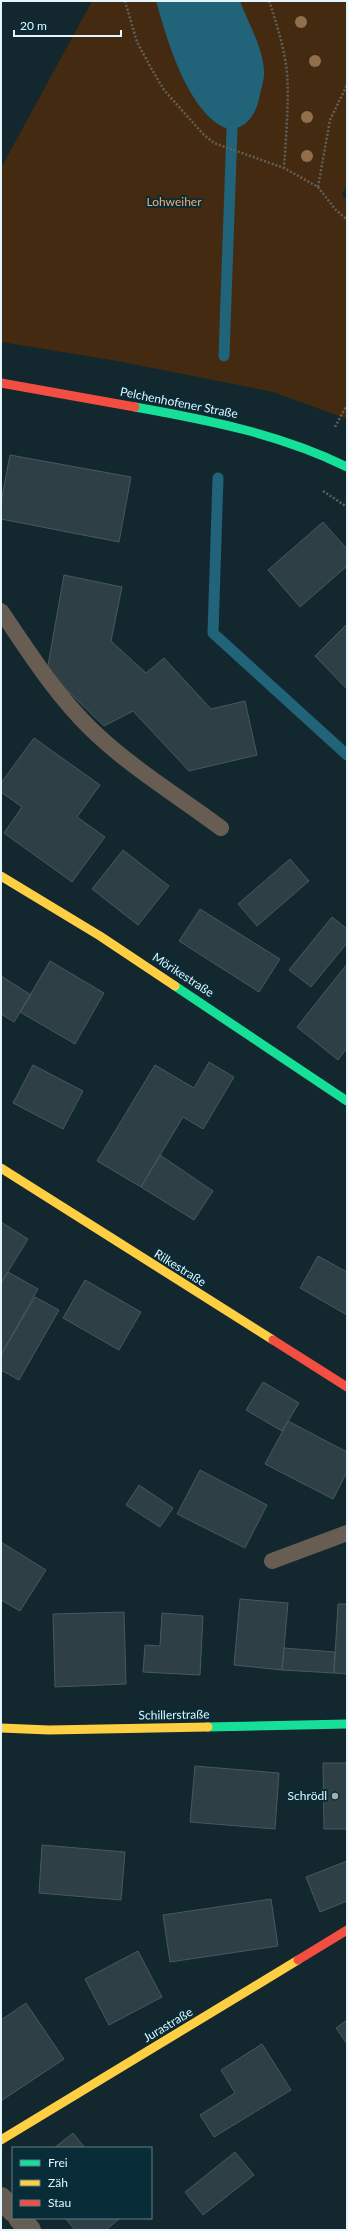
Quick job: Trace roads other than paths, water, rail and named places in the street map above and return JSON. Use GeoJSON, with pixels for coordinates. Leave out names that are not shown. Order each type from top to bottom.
{"type":"FeatureCollection","features":[{"type":"Feature","properties":{"kind":"street","name":"Pelchenhofener Straße"},"geometry":{"type":"LineString","coordinates":[[1,383],[236,426],[287,440],[322,454],[347,467]]}},
{"type":"Feature","properties":{"kind":"street","name":"Mörikestraße"},"geometry":{"type":"LineString","coordinates":[[1,876],[113,944],[347,1101]]}},
{"type":"Feature","properties":{"kind":"street","name":"Rilkestraße"},"geometry":{"type":"LineString","coordinates":[[1,1168],[347,1387]]}},
{"type":"Feature","properties":{"kind":"street","name":"Schillerstraße"},"geometry":{"type":"LineString","coordinates":[[1,1728],[49,1730],[347,1724]]}},
{"type":"Feature","properties":{"kind":"street","name":"Jurastraße"},"geometry":{"type":"LineString","coordinates":[[1,2140],[347,1930]]}},
{"type":"Feature","properties":{"kind":"street"},"geometry":{"type":"LineString","coordinates":[[1,2198],[12,2211]]}},
{"type":"Feature","properties":{"kind":"street"},"geometry":{"type":"LineString","coordinates":[[20,2219],[30,2230]]}},
{"type":"Feature","properties":{"kind":"lane"},"geometry":{"type":"LineString","coordinates":[[1,611],[48,682],[91,729],[126,758],[221,828]]}},
{"type":"Feature","properties":{"kind":"lane"},"geometry":{"type":"LineString","coordinates":[[272,1561],[347,1533]]}},
{"type":"Feature","properties":{"kind":"water"},"geometry":{"type":"Polygon","coordinates":[[[156,1],[240,1],[261,52],[264,73],[264,79],[256,110],[252,117],[244,125],[232,129],[223,127],[210,117],[198,104],[188,88],[172,52],[156,1]]]}},
{"type":"Feature","properties":{"kind":"waterway"},"geometry":{"type":"LineString","coordinates":[[224,356],[232,129]]}},
{"type":"Feature","properties":{"kind":"waterway"},"geometry":{"type":"LineString","coordinates":[[218,478],[213,633],[347,755]]}},
{"type":"Feature","properties":{"kind":"place","name":"Schrödl"},"geometry":{"type":"Point","coordinates":[335,1796]}},
{"type":"Feature","properties":{"kind":"park label","name":"Lohweiher"},"geometry":{"type":"Point","coordinates":[174,202]}}]}
